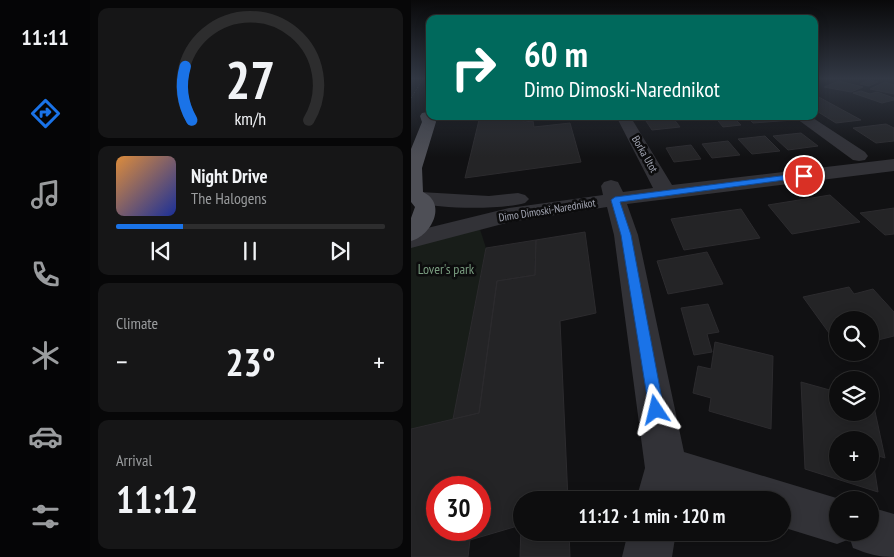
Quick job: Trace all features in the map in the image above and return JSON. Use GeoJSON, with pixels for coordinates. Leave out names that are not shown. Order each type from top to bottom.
{"type":"FeatureCollection","features":[{"type":"Feature","properties":{"kind":"main road"},"geometry":{"type":"LineString","coordinates":[[411,135],[418,123],[426,116]]}},
{"type":"Feature","properties":{"kind":"main road"},"geometry":{"type":"LineString","coordinates":[[411,233],[421,224],[426,214],[426,205],[415,196],[413,168],[429,120]]}},
{"type":"Feature","properties":{"kind":"street","name":"Borka Utot"},"geometry":{"type":"LineString","coordinates":[[625,120],[663,186]]}},
{"type":"Feature","properties":{"kind":"street"},"geometry":{"type":"LineString","coordinates":[[805,120],[859,156]]}},
{"type":"Feature","properties":{"kind":"street","name":"Dimo Dimoski-Narednikot"},"geometry":{"type":"LineString","coordinates":[[415,196],[489,202],[613,193],[894,152]]}},
{"type":"Feature","properties":{"kind":"street","name":"Dimo Dimoski-Narednikot"},"geometry":{"type":"LineString","coordinates":[[663,186],[885,166]]}},
{"type":"Feature","properties":{"kind":"street"},"geometry":{"type":"LineString","coordinates":[[885,166],[894,180]]}},
{"type":"Feature","properties":{"kind":"street","name":"Dimo Dimoski-Narednikot"},"geometry":{"type":"LineString","coordinates":[[411,240],[509,215],[613,193]]}},
{"type":"Feature","properties":{"kind":"street"},"geometry":{"type":"LineString","coordinates":[[613,193],[626,235],[662,484],[710,491]]}},
{"type":"Feature","properties":{"kind":"street"},"geometry":{"type":"LineString","coordinates":[[791,507],[829,518]]}},
{"type":"Feature","properties":{"kind":"street"},"geometry":{"type":"LineString","coordinates":[[879,533],[894,538]]}},
{"type":"Feature","properties":{"kind":"street"},"geometry":{"type":"LineString","coordinates":[[647,557],[650,541]]}},
{"type":"Feature","properties":{"kind":"green space","name":"Lover's park"},"geometry":{"type":"Polygon","coordinates":[[[478,223],[486,248],[453,419],[411,429],[411,240],[478,223]]]}},
{"type":"Feature","properties":{"kind":"building"},"geometry":{"type":"Polygon","coordinates":[[[818,105],[833,105],[861,120],[836,123],[818,112],[818,105]]]}},
{"type":"Feature","properties":{"kind":"building"},"geometry":{"type":"Polygon","coordinates":[[[479,120],[533,121],[534,127],[570,123],[581,162],[465,178],[479,120]]]}},
{"type":"Feature","properties":{"kind":"building"},"geometry":{"type":"Polygon","coordinates":[[[675,120],[680,127],[652,130],[646,121],[675,120]]]}},
{"type":"Feature","properties":{"kind":"building"},"geometry":{"type":"Polygon","coordinates":[[[717,120],[736,120],[741,125],[723,127],[717,120]]]}},
{"type":"Feature","properties":{"kind":"building"},"geometry":{"type":"Polygon","coordinates":[[[750,120],[794,120],[753,123],[750,120]]]}},
{"type":"Feature","properties":{"kind":"building"},"geometry":{"type":"Polygon","coordinates":[[[886,124],[894,128],[894,141],[876,143],[853,128],[886,124]]]}},
{"type":"Feature","properties":{"kind":"building"},"geometry":{"type":"Polygon","coordinates":[[[801,133],[818,146],[788,150],[773,136],[801,133]]]}},
{"type":"Feature","properties":{"kind":"building"},"geometry":{"type":"Polygon","coordinates":[[[765,136],[780,151],[752,154],[738,139],[765,136]]]}},
{"type":"Feature","properties":{"kind":"building"},"geometry":{"type":"Polygon","coordinates":[[[728,141],[740,155],[712,158],[702,144],[728,141]]]}},
{"type":"Feature","properties":{"kind":"building"},"geometry":{"type":"Polygon","coordinates":[[[691,145],[701,159],[674,162],[666,148],[691,145]]]}},
{"type":"Feature","properties":{"kind":"building"},"geometry":{"type":"Polygon","coordinates":[[[830,195],[860,222],[792,234],[768,205],[830,195]]]}},
{"type":"Feature","properties":{"kind":"building"},"geometry":{"type":"Polygon","coordinates":[[[894,208],[894,234],[885,235],[860,213],[894,208]]]}},
{"type":"Feature","properties":{"kind":"building"},"geometry":{"type":"Polygon","coordinates":[[[741,209],[760,238],[684,250],[671,219],[741,209]]]}},
{"type":"Feature","properties":{"kind":"building"},"geometry":{"type":"Polygon","coordinates":[[[585,232],[596,313],[560,321],[568,491],[513,491],[513,527],[491,534],[491,476],[426,476],[426,541],[470,541],[468,557],[411,557],[411,429],[479,413],[497,281],[535,275],[536,240],[585,232]]]}},
{"type":"Feature","properties":{"kind":"building"},"geometry":{"type":"Polygon","coordinates":[[[536,240],[535,275],[497,281],[479,413],[453,419],[486,248],[536,240]]]}},
{"type":"Feature","properties":{"kind":"building"},"geometry":{"type":"Polygon","coordinates":[[[707,252],[723,284],[668,294],[657,261],[707,252]]]}},
{"type":"Feature","properties":{"kind":"building"},"geometry":{"type":"Polygon","coordinates":[[[849,287],[854,294],[873,289],[894,312],[894,336],[879,340],[879,311],[829,311],[829,333],[803,297],[849,287]]]}},
{"type":"Feature","properties":{"kind":"building"},"geometry":{"type":"Polygon","coordinates":[[[708,304],[719,332],[707,334],[712,352],[694,355],[681,308],[708,304]]]}},
{"type":"Feature","properties":{"kind":"building"},"geometry":{"type":"Polygon","coordinates":[[[715,342],[773,356],[771,429],[709,411],[711,398],[693,393],[698,366],[711,369],[715,342]]]}},
{"type":"Feature","properties":{"kind":"building"},"geometry":{"type":"Polygon","coordinates":[[[801,382],[829,390],[829,421],[877,421],[885,458],[879,456],[879,431],[829,431],[829,477],[805,469],[801,382]]]}},
{"type":"Feature","properties":{"kind":"building"},"geometry":{"type":"Polygon","coordinates":[[[843,481],[876,481],[878,491],[843,481]]]}},
{"type":"Feature","properties":{"kind":"building"},"geometry":{"type":"Polygon","coordinates":[[[520,541],[569,541],[570,557],[520,557],[520,541]]]}},
{"type":"Feature","properties":{"kind":"route"},"geometry":{"type":"LineString","coordinates":[[656,410],[626,235],[615,200],[666,192],[804,176]]}}]}
